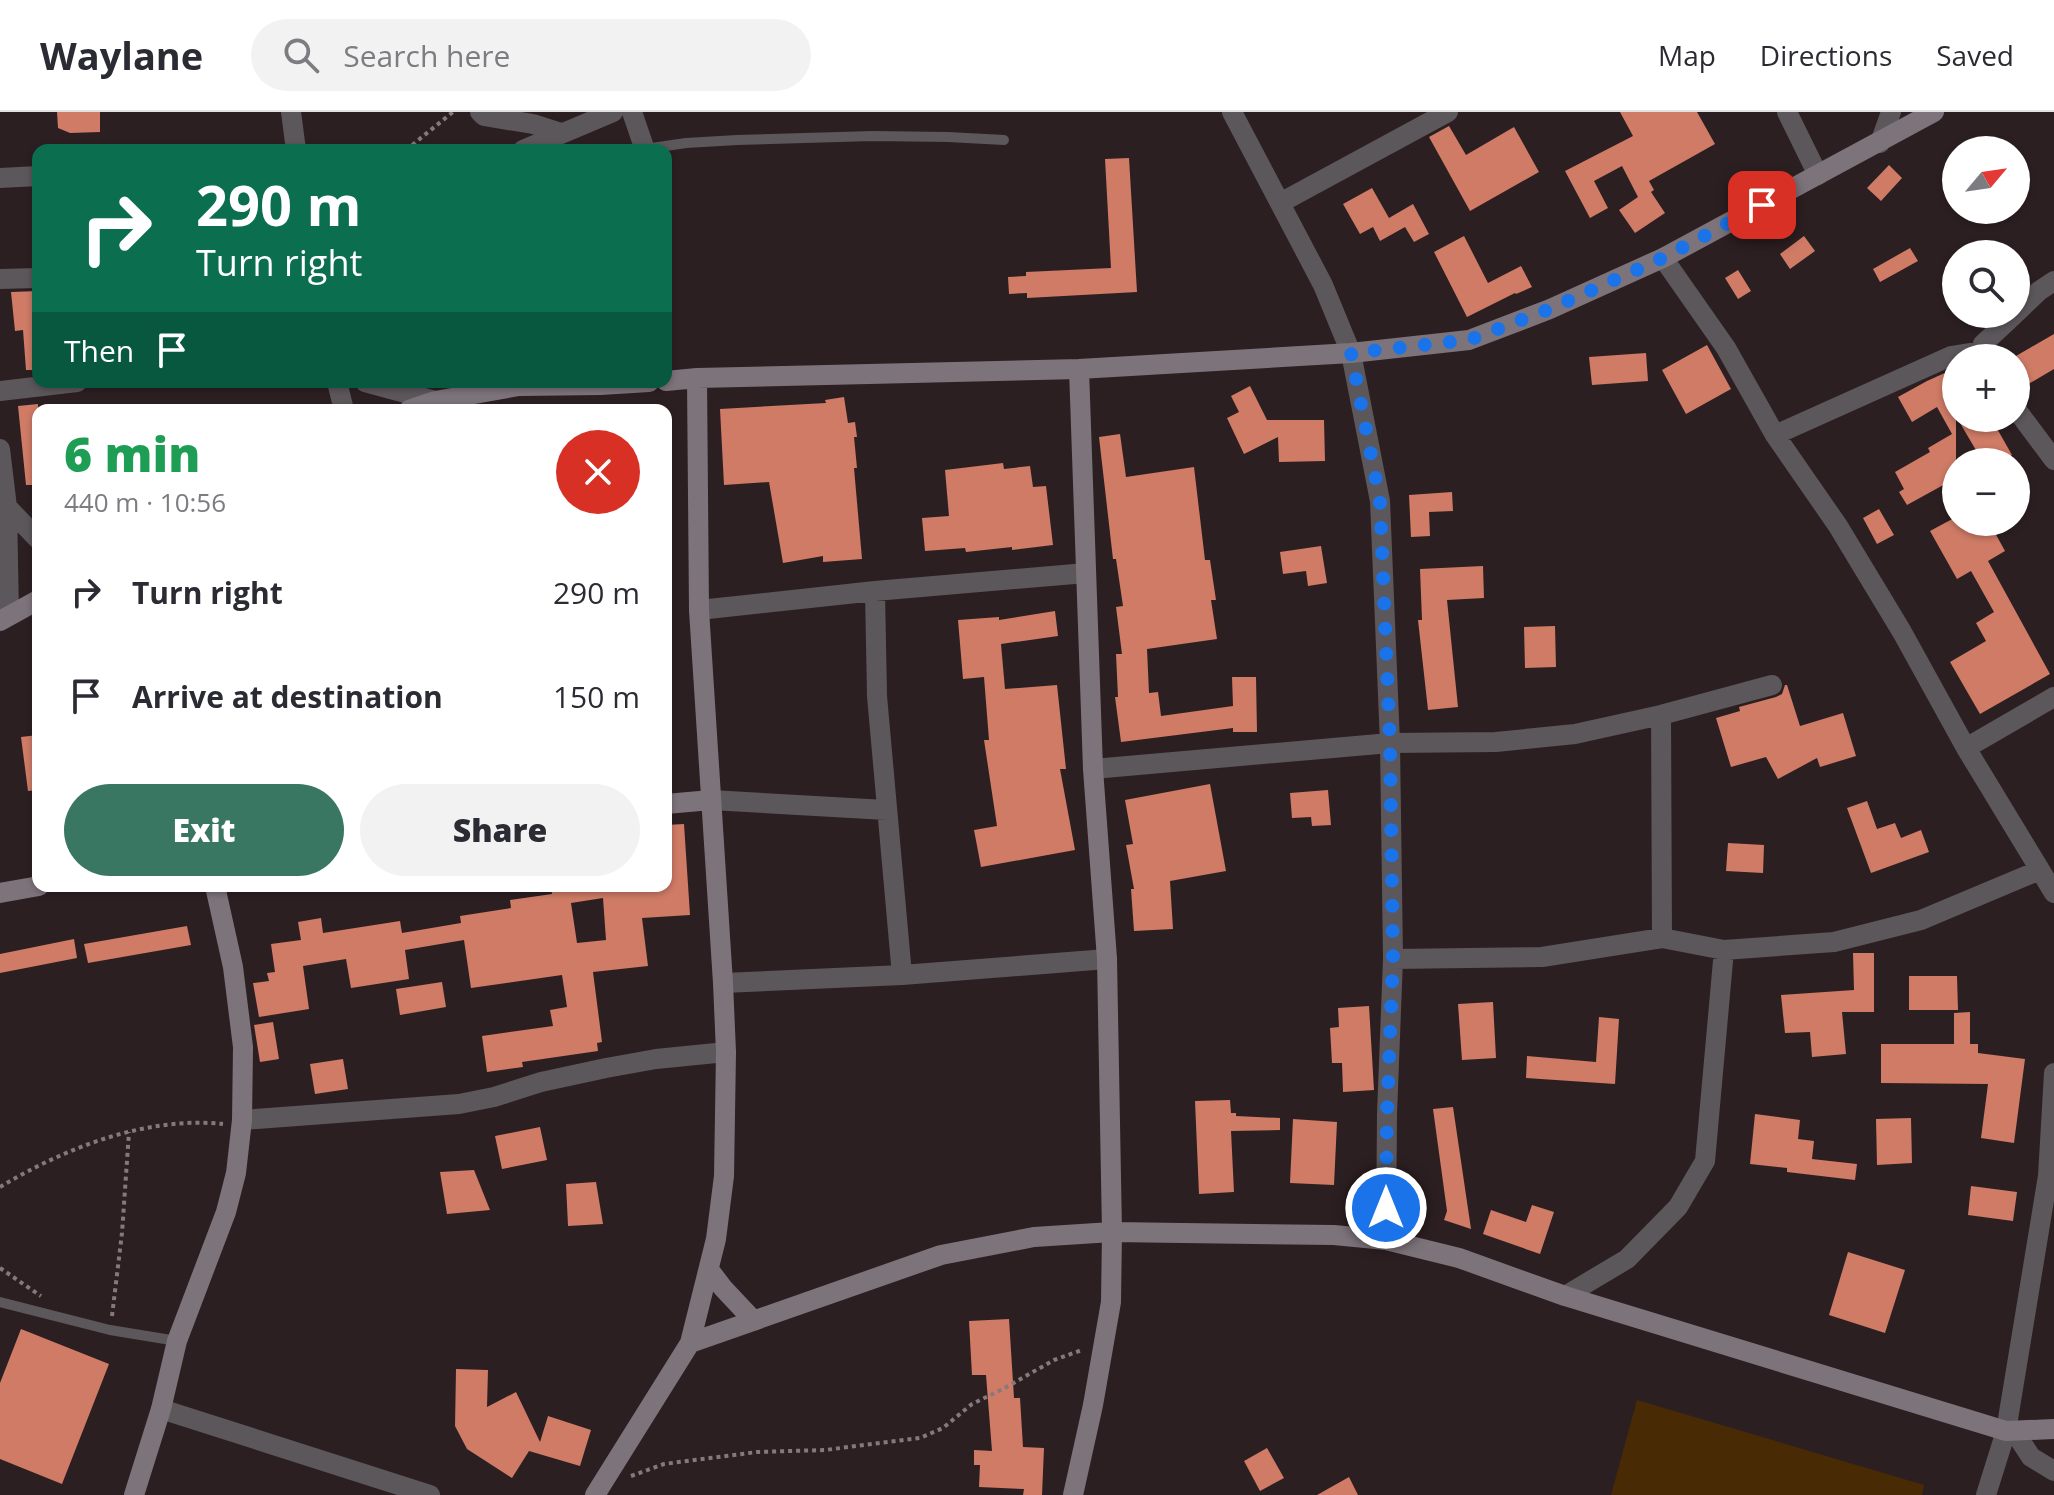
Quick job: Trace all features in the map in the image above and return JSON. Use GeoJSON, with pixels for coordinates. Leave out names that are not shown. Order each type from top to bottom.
{"type":"FeatureCollection","features":[{"type":"Feature","properties":{"kind":"street"},"geometry":{"type":"LineString","coordinates":[[291,112],[295,144]]}},
{"type":"Feature","properties":{"kind":"street"},"geometry":{"type":"LineString","coordinates":[[480,112],[484,116],[533,124],[561,133]]}},
{"type":"Feature","properties":{"kind":"street"},"geometry":{"type":"LineString","coordinates":[[536,144],[613,112]]}},
{"type":"Feature","properties":{"kind":"street"},"geometry":{"type":"LineString","coordinates":[[632,112],[643,144]]}},
{"type":"Feature","properties":{"kind":"street"},"geometry":{"type":"LineString","coordinates":[[1232,112],[1323,285],[1351,353],[1380,501],[1390,743],[1393,959],[1386,1240]]}},
{"type":"Feature","properties":{"kind":"street"},"geometry":{"type":"LineString","coordinates":[[1280,203],[1448,112]]}},
{"type":"Feature","properties":{"kind":"street"},"geometry":{"type":"LineString","coordinates":[[1787,112],[1818,175]]}},
{"type":"Feature","properties":{"kind":"street"},"geometry":{"type":"LineString","coordinates":[[1880,143],[1891,112]]}},
{"type":"Feature","properties":{"kind":"street"},"geometry":{"type":"LineString","coordinates":[[672,380],[1079,369],[1351,353],[1469,340],[1550,309],[1663,258],[1934,112]]}},
{"type":"Feature","properties":{"kind":"street"},"geometry":{"type":"LineString","coordinates":[[0,178],[32,176]]}},
{"type":"Feature","properties":{"kind":"street"},"geometry":{"type":"LineString","coordinates":[[1663,258],[1726,348],[1775,435],[1838,526],[2054,893]]}},
{"type":"Feature","properties":{"kind":"street"},"geometry":{"type":"LineString","coordinates":[[0,279],[32,278]]}},
{"type":"Feature","properties":{"kind":"street"},"geometry":{"type":"LineString","coordinates":[[2030,299],[2054,281]]}},
{"type":"Feature","properties":{"kind":"street"},"geometry":{"type":"LineString","coordinates":[[1983,344],[2000,328]]}},
{"type":"Feature","properties":{"kind":"street"},"geometry":{"type":"LineString","coordinates":[[1775,435],[1942,360]]}},
{"type":"Feature","properties":{"kind":"street"},"geometry":{"type":"LineString","coordinates":[[1073,1495],[1111,1302],[1112,1232],[1107,959],[1093,769],[1079,369]]}},
{"type":"Feature","properties":{"kind":"street"},"geometry":{"type":"LineString","coordinates":[[596,1494],[690,1343],[710,1271],[724,1176],[726,1052],[699,610],[697,378]]}},
{"type":"Feature","properties":{"kind":"street"},"geometry":{"type":"LineString","coordinates":[[0,391],[32,387]]}},
{"type":"Feature","properties":{"kind":"street"},"geometry":{"type":"LineString","coordinates":[[382,388],[429,404]]}},
{"type":"Feature","properties":{"kind":"street"},"geometry":{"type":"LineString","coordinates":[[441,404],[506,388]]}},
{"type":"Feature","properties":{"kind":"street"},"geometry":{"type":"LineString","coordinates":[[2030,428],[2054,460]]}},
{"type":"Feature","properties":{"kind":"street"},"geometry":{"type":"LineString","coordinates":[[0,449],[7,507],[5,618],[32,603]]}},
{"type":"Feature","properties":{"kind":"street"},"geometry":{"type":"LineString","coordinates":[[7,507],[32,533]]}},
{"type":"Feature","properties":{"kind":"street"},"geometry":{"type":"LineString","coordinates":[[699,610],[1086,573]]}},
{"type":"Feature","properties":{"kind":"street"},"geometry":{"type":"LineString","coordinates":[[875,591],[877,696],[902,975]]}},
{"type":"Feature","properties":{"kind":"street"},"geometry":{"type":"LineString","coordinates":[[1093,769],[1390,743],[1496,742],[1575,734],[1772,685]]}},
{"type":"Feature","properties":{"kind":"street"},"geometry":{"type":"LineString","coordinates":[[1966,748],[2054,697]]}},
{"type":"Feature","properties":{"kind":"street"},"geometry":{"type":"LineString","coordinates":[[1661,715],[1662,938]]}},
{"type":"Feature","properties":{"kind":"street"},"geometry":{"type":"LineString","coordinates":[[672,803],[711,800],[886,810]]}},
{"type":"Feature","properties":{"kind":"street"},"geometry":{"type":"LineString","coordinates":[[1393,959],[1542,957],[1662,938],[1724,950],[1834,942],[1921,920],[2040,870]]}},
{"type":"Feature","properties":{"kind":"street"},"geometry":{"type":"LineString","coordinates":[[0,893],[32,887]]}},
{"type":"Feature","properties":{"kind":"street"},"geometry":{"type":"LineString","coordinates":[[134,1495],[161,1409],[177,1341],[226,1212],[236,1173],[242,1123],[243,1047],[233,967],[216,892]]}},
{"type":"Feature","properties":{"kind":"street"},"geometry":{"type":"LineString","coordinates":[[1565,1296],[1627,1259],[1678,1207],[1705,1161],[1724,950]]}},
{"type":"Feature","properties":{"kind":"street"},"geometry":{"type":"LineString","coordinates":[[723,983],[902,975],[1107,959]]}},
{"type":"Feature","properties":{"kind":"street"},"geometry":{"type":"LineString","coordinates":[[242,1123],[459,1104],[606,1068],[726,1052]]}},
{"type":"Feature","properties":{"kind":"street"},"geometry":{"type":"LineString","coordinates":[[1986,1495],[2010,1431],[2048,1176],[2054,1073]]}},
{"type":"Feature","properties":{"kind":"street"},"geometry":{"type":"LineString","coordinates":[[690,1343],[941,1255],[1034,1237],[1112,1232],[1334,1235],[1386,1240],[1459,1258],[1565,1296],[2010,1431],[2054,1429]]}},
{"type":"Feature","properties":{"kind":"street"},"geometry":{"type":"LineString","coordinates":[[710,1271],[754,1321]]}},
{"type":"Feature","properties":{"kind":"street"},"geometry":{"type":"LineString","coordinates":[[161,1409],[430,1495]]}},
{"type":"Feature","properties":{"kind":"street"},"geometry":{"type":"LineString","coordinates":[[2010,1431],[2031,1457],[2054,1471]]}},
{"type":"Feature","properties":{"kind":"lane"},"geometry":{"type":"LineString","coordinates":[[672,145],[873,136],[1004,140]]}},
{"type":"Feature","properties":{"kind":"lane"},"geometry":{"type":"LineString","coordinates":[[0,1302],[110,1330],[177,1341]]}},
{"type":"Feature","properties":{"kind":"path"},"geometry":{"type":"LineString","coordinates":[[413,144],[453,112]]}},
{"type":"Feature","properties":{"kind":"path"},"geometry":{"type":"LineString","coordinates":[[0,1187],[56,1157],[129,1132],[196,1121],[242,1123]]}},
{"type":"Feature","properties":{"kind":"path"},"geometry":{"type":"LineString","coordinates":[[110,1330],[122,1233],[129,1132]]}},
{"type":"Feature","properties":{"kind":"path"},"geometry":{"type":"LineString","coordinates":[[0,1268],[71,1320]]}},
{"type":"Feature","properties":{"kind":"path"},"geometry":{"type":"LineString","coordinates":[[596,1494],[651,1467],[664,1464],[757,1452],[825,1450],[920,1438],[943,1428],[972,1404],[1054,1360],[1075,1351],[1103,1347]]}},
{"type":"Feature","properties":{"kind":"shaded area"},"geometry":{"type":"Polygon","coordinates":[[[1637,1400],[1924,1485],[1922,1495],[1611,1495],[1637,1400]]]}},
{"type":"Feature","properties":{"kind":"building"},"geometry":{"type":"Polygon","coordinates":[[[57,112],[100,112],[100,132],[70,133],[58,128],[57,112]]]}},
{"type":"Feature","properties":{"kind":"building"},"geometry":{"type":"Polygon","coordinates":[[[1620,112],[1697,112],[1715,144],[1649,181],[1654,190],[1651,192],[1665,213],[1635,233],[1619,210],[1638,197],[1622,166],[1594,181],[1608,208],[1590,218],[1565,171],[1633,136],[1620,112]]]}},
{"type":"Feature","properties":{"kind":"building"},"geometry":{"type":"Polygon","coordinates":[[[1449,126],[1466,155],[1514,127],[1539,172],[1470,211],[1429,137],[1449,126]]]}},
{"type":"Feature","properties":{"kind":"building"},"geometry":{"type":"Polygon","coordinates":[[[1129,158],[1137,292],[1027,298],[1027,293],[1009,294],[1008,277],[1026,276],[1026,272],[1111,268],[1105,159],[1129,158]]]}},
{"type":"Feature","properties":{"kind":"building"},"geometry":{"type":"Polygon","coordinates":[[[1889,165],[1902,178],[1881,201],[1867,188],[1889,165]]]}},
{"type":"Feature","properties":{"kind":"building"},"geometry":{"type":"Polygon","coordinates":[[[1372,188],[1389,218],[1413,204],[1429,234],[1414,242],[1405,227],[1380,241],[1373,227],[1360,234],[1343,204],[1372,188]]]}},
{"type":"Feature","properties":{"kind":"building"},"geometry":{"type":"Polygon","coordinates":[[[1464,236],[1488,283],[1521,266],[1532,287],[1467,317],[1434,252],[1464,236]]]}},
{"type":"Feature","properties":{"kind":"building"},"geometry":{"type":"Polygon","coordinates":[[[1804,236],[1815,251],[1790,269],[1780,254],[1804,236]]]}},
{"type":"Feature","properties":{"kind":"building"},"geometry":{"type":"Polygon","coordinates":[[[1910,248],[1918,261],[1880,282],[1873,269],[1910,248]]]}},
{"type":"Feature","properties":{"kind":"building"},"geometry":{"type":"Polygon","coordinates":[[[1738,270],[1751,291],[1738,299],[1725,278],[1738,270]]]}},
{"type":"Feature","properties":{"kind":"building"},"geometry":{"type":"Polygon","coordinates":[[[32,291],[32,370],[26,370],[23,330],[15,331],[11,292],[32,291]]]}},
{"type":"Feature","properties":{"kind":"building"},"geometry":{"type":"Polygon","coordinates":[[[2054,334],[2054,369],[2030,383],[2030,348],[2054,334]]]}},
{"type":"Feature","properties":{"kind":"building"},"geometry":{"type":"Polygon","coordinates":[[[1707,345],[1731,389],[1686,414],[1662,370],[1707,345]]]}},
{"type":"Feature","properties":{"kind":"building"},"geometry":{"type":"Polygon","coordinates":[[[1646,353],[1648,381],[1592,385],[1589,357],[1646,353]]]}},
{"type":"Feature","properties":{"kind":"building"},"geometry":{"type":"Polygon","coordinates":[[[1942,374],[1942,416],[1937,407],[1912,422],[1898,397],[1942,374]]]}},
{"type":"Feature","properties":{"kind":"building"},"geometry":{"type":"Polygon","coordinates":[[[1250,386],[1267,420],[1324,420],[1325,461],[1279,462],[1278,437],[1244,454],[1227,418],[1239,412],[1231,396],[1250,386]]]}},
{"type":"Feature","properties":{"kind":"building"},"geometry":{"type":"Polygon","coordinates":[[[844,397],[848,423],[855,422],[857,437],[854,437],[857,468],[854,468],[862,559],[823,562],[823,556],[783,563],[769,482],[724,485],[720,409],[826,403],[825,400],[844,397]]]}},
{"type":"Feature","properties":{"kind":"building"},"geometry":{"type":"Polygon","coordinates":[[[32,405],[32,485],[26,485],[18,406],[32,405]]]}},
{"type":"Feature","properties":{"kind":"building"},"geometry":{"type":"Polygon","coordinates":[[[1956,432],[1956,448],[1942,448],[1942,486],[1907,505],[1899,492],[1904,489],[1895,472],[1930,452],[1928,448],[1956,432]]]}},
{"type":"Feature","properties":{"kind":"building"},"geometry":{"type":"Polygon","coordinates":[[[1965,432],[1999,432],[2008,448],[1975,448],[1965,432]]]}},
{"type":"Feature","properties":{"kind":"building"},"geometry":{"type":"Polygon","coordinates":[[[1120,434],[1126,477],[1194,467],[1205,560],[1210,560],[1216,600],[1211,600],[1217,639],[1147,649],[1149,693],[1158,692],[1161,716],[1233,706],[1232,677],[1256,677],[1257,732],[1233,732],[1233,728],[1121,742],[1115,697],[1118,697],[1116,654],[1122,654],[1116,607],[1123,606],[1116,559],[1113,559],[1099,437],[1120,434]]]}},
{"type":"Feature","properties":{"kind":"building"},"geometry":{"type":"Polygon","coordinates":[[[1003,463],[1004,469],[1030,466],[1033,487],[1046,486],[1053,545],[1012,550],[1012,547],[966,552],[965,548],[925,551],[922,518],[949,516],[945,470],[1003,463]]]}},
{"type":"Feature","properties":{"kind":"building"},"geometry":{"type":"Polygon","coordinates":[[[1452,492],[1453,511],[1429,512],[1430,536],[1411,537],[1409,495],[1452,492]]]}},
{"type":"Feature","properties":{"kind":"building"},"geometry":{"type":"Polygon","coordinates":[[[1879,509],[1894,535],[1877,544],[1863,518],[1879,509]]]}},
{"type":"Feature","properties":{"kind":"building"},"geometry":{"type":"Polygon","coordinates":[[[1942,525],[1942,536],[1997,536],[2005,551],[1988,561],[2050,674],[1980,714],[1950,662],[1986,641],[1976,623],[1994,612],[1971,571],[1957,579],[1930,531],[1942,525]]]}},
{"type":"Feature","properties":{"kind":"building"},"geometry":{"type":"Polygon","coordinates":[[[1321,546],[1327,583],[1308,586],[1306,571],[1283,574],[1280,552],[1321,546]]]}},
{"type":"Feature","properties":{"kind":"building"},"geometry":{"type":"Polygon","coordinates":[[[1483,566],[1484,598],[1447,600],[1458,707],[1428,710],[1418,620],[1422,620],[1420,569],[1483,566]]]}},
{"type":"Feature","properties":{"kind":"building"},"geometry":{"type":"Polygon","coordinates":[[[1055,611],[1058,636],[1001,644],[1005,689],[1057,685],[1066,769],[1060,769],[1075,850],[981,867],[974,830],[997,826],[984,740],[989,740],[984,677],[963,679],[958,620],[999,617],[999,620],[1055,611]]]}},
{"type":"Feature","properties":{"kind":"building"},"geometry":{"type":"Polygon","coordinates":[[[1555,626],[1556,667],[1525,668],[1524,627],[1555,626]]]}},
{"type":"Feature","properties":{"kind":"building"},"geometry":{"type":"Polygon","coordinates":[[[1785,685],[1800,726],[1843,713],[1856,756],[1820,767],[1817,758],[1778,779],[1766,757],[1731,767],[1716,718],[1740,711],[1739,707],[1776,697],[1782,694],[1785,685]]]}},
{"type":"Feature","properties":{"kind":"building"},"geometry":{"type":"Polygon","coordinates":[[[32,736],[32,791],[28,791],[21,737],[32,736]]]}},
{"type":"Feature","properties":{"kind":"building"},"geometry":{"type":"Polygon","coordinates":[[[1210,784],[1226,871],[1170,881],[1173,929],[1134,931],[1131,889],[1134,889],[1126,845],[1133,844],[1125,800],[1210,784]]]}},
{"type":"Feature","properties":{"kind":"building"},"geometry":{"type":"Polygon","coordinates":[[[1328,790],[1331,825],[1312,826],[1311,817],[1292,818],[1290,793],[1328,790]]]}},
{"type":"Feature","properties":{"kind":"building"},"geometry":{"type":"Polygon","coordinates":[[[1867,801],[1877,829],[1895,823],[1901,838],[1921,830],[1929,852],[1871,873],[1847,808],[1867,801]]]}},
{"type":"Feature","properties":{"kind":"building"},"geometry":{"type":"Polygon","coordinates":[[[684,824],[690,915],[642,918],[648,966],[593,972],[602,1042],[597,1043],[598,1051],[522,1062],[523,1067],[487,1072],[482,1036],[553,1026],[550,1010],[567,1007],[562,975],[471,988],[464,940],[405,950],[409,979],[351,988],[346,959],[303,966],[309,1009],[259,1017],[253,983],[269,981],[267,973],[275,972],[271,944],[301,940],[298,922],[321,918],[323,933],[400,921],[402,933],[461,923],[460,916],[511,908],[510,900],[552,894],[672,892],[672,825],[684,824]],[[603,898],[571,903],[577,943],[606,940],[603,898]]]}},
{"type":"Feature","properties":{"kind":"building"},"geometry":{"type":"Polygon","coordinates":[[[1728,843],[1764,845],[1763,873],[1726,871],[1728,843]]]}},
{"type":"Feature","properties":{"kind":"building"},"geometry":{"type":"Polygon","coordinates":[[[187,926],[191,945],[88,963],[84,944],[187,926]]]}},
{"type":"Feature","properties":{"kind":"building"},"geometry":{"type":"Polygon","coordinates":[[[74,939],[77,958],[0,973],[0,954],[74,939]]]}},
{"type":"Feature","properties":{"kind":"building"},"geometry":{"type":"Polygon","coordinates":[[[1853,953],[1874,953],[1874,1012],[1842,1012],[1846,1054],[1812,1057],[1810,1032],[1785,1033],[1781,995],[1854,990],[1853,953]]]}},
{"type":"Feature","properties":{"kind":"building"},"geometry":{"type":"Polygon","coordinates":[[[1909,976],[1957,976],[1958,1010],[1909,1010],[1909,976]]]}},
{"type":"Feature","properties":{"kind":"building"},"geometry":{"type":"Polygon","coordinates":[[[442,982],[446,1007],[400,1015],[396,989],[442,982]]]}},
{"type":"Feature","properties":{"kind":"building"},"geometry":{"type":"Polygon","coordinates":[[[1493,1002],[1496,1058],[1462,1060],[1458,1004],[1493,1002]]]}},
{"type":"Feature","properties":{"kind":"building"},"geometry":{"type":"Polygon","coordinates":[[[1369,1006],[1374,1090],[1343,1092],[1342,1063],[1332,1063],[1330,1028],[1339,1027],[1338,1008],[1369,1006]]]}},
{"type":"Feature","properties":{"kind":"building"},"geometry":{"type":"Polygon","coordinates":[[[1970,1012],[1970,1044],[1978,1044],[1978,1053],[2025,1059],[2014,1143],[1981,1138],[1988,1084],[1881,1083],[1881,1044],[1954,1044],[1954,1013],[1970,1012]]]}},
{"type":"Feature","properties":{"kind":"building"},"geometry":{"type":"Polygon","coordinates":[[[1599,1017],[1619,1019],[1615,1084],[1526,1078],[1527,1056],[1596,1062],[1599,1017]]]}},
{"type":"Feature","properties":{"kind":"building"},"geometry":{"type":"Polygon","coordinates":[[[273,1022],[279,1059],[260,1062],[254,1025],[273,1022]]]}},
{"type":"Feature","properties":{"kind":"building"},"geometry":{"type":"Polygon","coordinates":[[[343,1059],[348,1089],[315,1094],[310,1064],[343,1059]]]}},
{"type":"Feature","properties":{"kind":"building"},"geometry":{"type":"Polygon","coordinates":[[[1230,1100],[1231,1113],[1236,1113],[1236,1116],[1280,1118],[1280,1130],[1231,1131],[1234,1192],[1199,1194],[1195,1101],[1230,1100]]]}},
{"type":"Feature","properties":{"kind":"building"},"geometry":{"type":"Polygon","coordinates":[[[1453,1107],[1471,1229],[1444,1220],[1447,1211],[1433,1109],[1453,1107]]]}},
{"type":"Feature","properties":{"kind":"building"},"geometry":{"type":"Polygon","coordinates":[[[1755,1114],[1800,1120],[1798,1139],[1814,1141],[1812,1159],[1857,1164],[1855,1180],[1750,1164],[1755,1114]]]}},
{"type":"Feature","properties":{"kind":"building"},"geometry":{"type":"Polygon","coordinates":[[[1911,1118],[1912,1163],[1877,1165],[1876,1119],[1911,1118]]]}},
{"type":"Feature","properties":{"kind":"building"},"geometry":{"type":"Polygon","coordinates":[[[1293,1119],[1337,1122],[1334,1185],[1290,1183],[1293,1119]]]}},
{"type":"Feature","properties":{"kind":"building"},"geometry":{"type":"Polygon","coordinates":[[[540,1127],[547,1160],[502,1169],[495,1136],[540,1127]]]}},
{"type":"Feature","properties":{"kind":"building"},"geometry":{"type":"Polygon","coordinates":[[[474,1170],[490,1210],[447,1214],[440,1172],[474,1170]]]}},
{"type":"Feature","properties":{"kind":"building"},"geometry":{"type":"Polygon","coordinates":[[[596,1182],[603,1224],[568,1226],[566,1184],[596,1182]]]}},
{"type":"Feature","properties":{"kind":"building"},"geometry":{"type":"Polygon","coordinates":[[[1971,1186],[2017,1192],[2013,1221],[1968,1215],[1971,1186]]]}},
{"type":"Feature","properties":{"kind":"building"},"geometry":{"type":"Polygon","coordinates":[[[1532,1205],[1554,1212],[1540,1254],[1483,1234],[1491,1210],[1526,1222],[1532,1205]]]}},
{"type":"Feature","properties":{"kind":"building"},"geometry":{"type":"Polygon","coordinates":[[[1848,1252],[1905,1270],[1885,1333],[1829,1315],[1848,1252]]]}},
{"type":"Feature","properties":{"kind":"building"},"geometry":{"type":"Polygon","coordinates":[[[1009,1319],[1014,1398],[1020,1398],[1023,1447],[1044,1448],[1042,1495],[1023,1495],[1024,1489],[979,1487],[980,1465],[974,1465],[974,1450],[992,1451],[986,1375],[972,1375],[969,1321],[1009,1319]]]}},
{"type":"Feature","properties":{"kind":"building"},"geometry":{"type":"Polygon","coordinates":[[[21,1329],[109,1364],[62,1484],[0,1459],[0,1383],[21,1329]]]}},
{"type":"Feature","properties":{"kind":"building"},"geometry":{"type":"Polygon","coordinates":[[[456,1369],[488,1370],[487,1407],[516,1392],[540,1442],[548,1416],[591,1430],[580,1466],[529,1451],[512,1478],[467,1449],[455,1426],[456,1369]]]}},
{"type":"Feature","properties":{"kind":"building"},"geometry":{"type":"Polygon","coordinates":[[[1267,1448],[1284,1478],[1260,1491],[1244,1461],[1267,1448]]]}},
{"type":"Feature","properties":{"kind":"building"},"geometry":{"type":"Polygon","coordinates":[[[1349,1477],[1358,1495],[1317,1495],[1349,1477]]]}},
{"type":"Feature","properties":{"kind":"route"},"geometry":{"type":"LineString","coordinates":[[1386,1208],[1393,959],[1390,743],[1380,501],[1351,353],[1469,340],[1550,309],[1663,258],[1762,205]]}}]}
